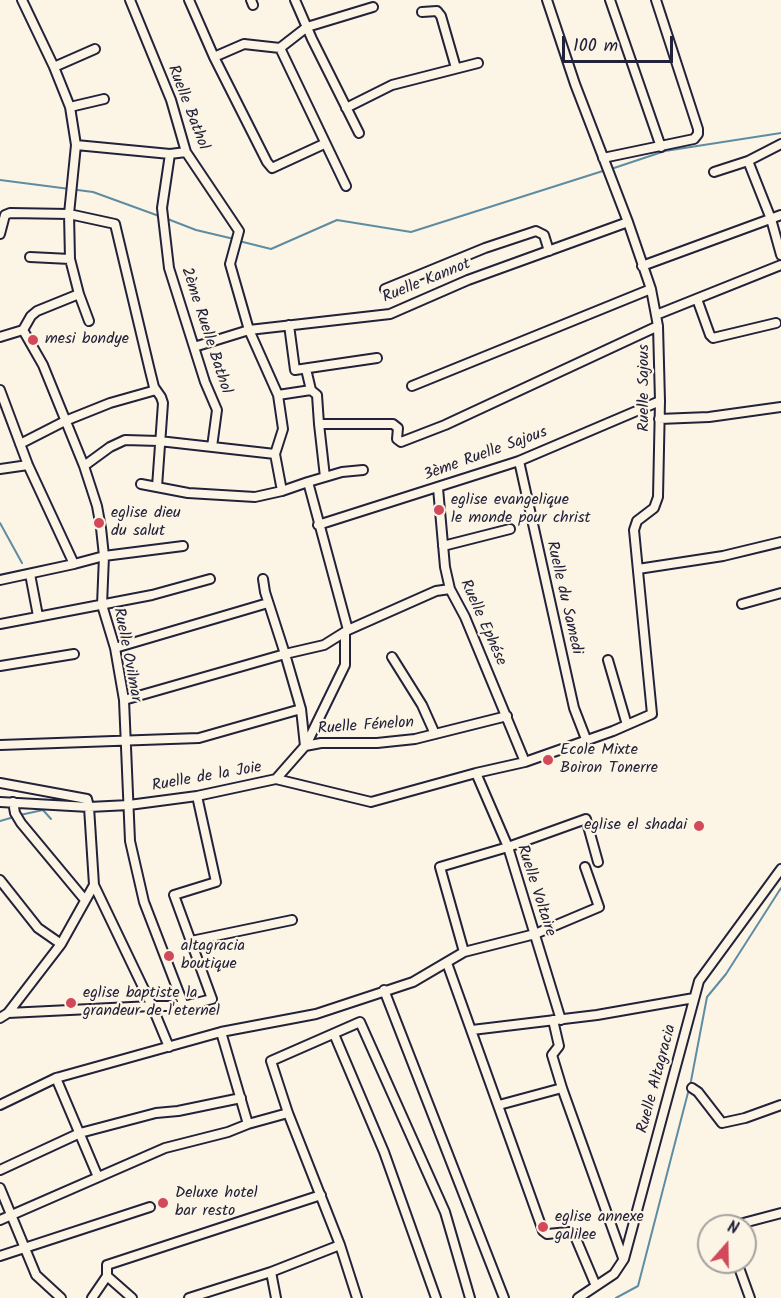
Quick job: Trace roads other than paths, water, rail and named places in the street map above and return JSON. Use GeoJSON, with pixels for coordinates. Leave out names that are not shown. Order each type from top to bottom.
{"type":"FeatureCollection","features":[{"type":"Feature","properties":{"kind":"street"},"geometry":{"type":"LineString","coordinates":[[22,0],[54,67],[70,108],[76,145],[69,214],[70,260],[89,321]]}},
{"type":"Feature","properties":{"kind":"street","name":"Ruelle Bathol"},"geometry":{"type":"LineString","coordinates":[[130,0],[171,100],[186,152],[239,231],[230,264],[249,330],[278,395],[283,429],[275,454]]}},
{"type":"Feature","properties":{"kind":"street"},"geometry":{"type":"LineString","coordinates":[[189,0],[214,57],[272,168],[324,144]]}},
{"type":"Feature","properties":{"kind":"street"},"geometry":{"type":"LineString","coordinates":[[296,0],[359,133]]}},
{"type":"Feature","properties":{"kind":"street","name":"Ruelle Sajous"},"geometry":{"type":"LineString","coordinates":[[547,0],[651,289],[658,326],[660,401],[658,497],[654,508],[635,524],[652,714],[586,739]]}},
{"type":"Feature","properties":{"kind":"street"},"geometry":{"type":"LineString","coordinates":[[609,0],[661,147]]}},
{"type":"Feature","properties":{"kind":"street"},"geometry":{"type":"LineString","coordinates":[[603,158],[694,139],[698,134],[656,0]]}},
{"type":"Feature","properties":{"kind":"street"},"geometry":{"type":"LineString","coordinates":[[214,57],[244,44],[280,48],[307,27],[373,7]]}},
{"type":"Feature","properties":{"kind":"street"},"geometry":{"type":"LineString","coordinates":[[422,12],[437,11],[441,16],[456,68]]}},
{"type":"Feature","properties":{"kind":"street"},"geometry":{"type":"LineString","coordinates":[[280,48],[346,186]]}},
{"type":"Feature","properties":{"kind":"street"},"geometry":{"type":"LineString","coordinates":[[54,67],[95,49]]}},
{"type":"Feature","properties":{"kind":"street"},"geometry":{"type":"LineString","coordinates":[[346,108],[392,85],[478,63]]}},
{"type":"Feature","properties":{"kind":"street"},"geometry":{"type":"LineString","coordinates":[[70,108],[104,99]]}},
{"type":"Feature","properties":{"kind":"street"},"geometry":{"type":"LineString","coordinates":[[714,172],[748,161],[781,144]]}},
{"type":"Feature","properties":{"kind":"street"},"geometry":{"type":"LineString","coordinates":[[76,145],[170,154],[186,152]]}},
{"type":"Feature","properties":{"kind":"street","name":"2ème Ruelle Bathol"},"geometry":{"type":"LineString","coordinates":[[170,154],[162,208],[169,268],[217,410],[212,447]]}},
{"type":"Feature","properties":{"kind":"street"},"geometry":{"type":"LineString","coordinates":[[748,161],[771,219],[781,255]]}},
{"type":"Feature","properties":{"kind":"street"},"geometry":{"type":"LineString","coordinates":[[0,234],[5,215],[10,213],[69,214],[116,226],[122,259],[156,390],[163,403],[157,487]]}},
{"type":"Feature","properties":{"kind":"street"},"geometry":{"type":"LineString","coordinates":[[642,266],[781,215]]}},
{"type":"Feature","properties":{"kind":"street","name":"Ruelle Kannot"},"geometry":{"type":"LineString","coordinates":[[194,347],[249,330],[390,314],[468,280],[628,222]]}},
{"type":"Feature","properties":{"kind":"street"},"geometry":{"type":"LineString","coordinates":[[385,289],[485,248],[536,231],[544,235],[549,250]]}},
{"type":"Feature","properties":{"kind":"street"},"geometry":{"type":"LineString","coordinates":[[30,257],[70,260]]}},
{"type":"Feature","properties":{"kind":"street"},"geometry":{"type":"LineString","coordinates":[[656,315],[781,266]]}},
{"type":"Feature","properties":{"kind":"street"},"geometry":{"type":"LineString","coordinates":[[412,386],[651,289]]}},
{"type":"Feature","properties":{"kind":"street"},"geometry":{"type":"LineString","coordinates":[[0,337],[23,330],[31,316],[37,311],[79,294]]}},
{"type":"Feature","properties":{"kind":"street"},"geometry":{"type":"LineString","coordinates":[[697,298],[713,338],[776,323]]}},
{"type":"Feature","properties":{"kind":"street"},"geometry":{"type":"LineString","coordinates":[[289,325],[295,370],[377,358]]}},
{"type":"Feature","properties":{"kind":"street"},"geometry":{"type":"LineString","coordinates":[[319,424],[393,424],[398,428],[397,439],[401,442],[445,425],[658,326]]}},
{"type":"Feature","properties":{"kind":"street","name":"Ruelle Ovilmar"},"geometry":{"type":"LineString","coordinates":[[23,330],[43,365],[84,466],[97,506],[104,556],[102,605],[115,648],[124,700],[130,841],[144,902],[184,1006]]}},
{"type":"Feature","properties":{"kind":"street"},"geometry":{"type":"LineString","coordinates":[[306,369],[310,390],[317,395],[325,477]]}},
{"type":"Feature","properties":{"kind":"street"},"geometry":{"type":"LineString","coordinates":[[0,390],[28,465],[74,564]]}},
{"type":"Feature","properties":{"kind":"street"},"geometry":{"type":"LineString","coordinates":[[20,444],[65,421],[110,403],[156,390]]}},
{"type":"Feature","properties":{"kind":"street"},"geometry":{"type":"LineString","coordinates":[[278,395],[310,390]]}},
{"type":"Feature","properties":{"kind":"street","name":"3ème Ruelle Sajous"},"geometry":{"type":"LineString","coordinates":[[318,525],[519,461],[660,401]]}},
{"type":"Feature","properties":{"kind":"street"},"geometry":{"type":"LineString","coordinates":[[659,419],[709,417],[781,407]]}},
{"type":"Feature","properties":{"kind":"street"},"geometry":{"type":"LineString","coordinates":[[84,466],[110,447],[125,440],[159,441],[275,454],[282,491]]}},
{"type":"Feature","properties":{"kind":"street","name":"Ruelle du Samedi"},"geometry":{"type":"LineString","coordinates":[[519,461],[574,708],[586,739]]}},
{"type":"Feature","properties":{"kind":"street"},"geometry":{"type":"LineString","coordinates":[[0,469],[28,465]]}},
{"type":"Feature","properties":{"kind":"street"},"geometry":{"type":"LineString","coordinates":[[141,484],[188,493],[255,497],[342,472],[363,470]]}},
{"type":"Feature","properties":{"kind":"street"},"geometry":{"type":"LineString","coordinates":[[305,746],[345,665],[346,632],[308,482]]}},
{"type":"Feature","properties":{"kind":"street","name":"Ruelle Ephése"},"geometry":{"type":"LineString","coordinates":[[438,488],[445,567],[450,589],[465,617],[525,762]]}},
{"type":"Feature","properties":{"kind":"street"},"geometry":{"type":"LineString","coordinates":[[443,546],[510,529]]}},
{"type":"Feature","properties":{"kind":"street"},"geometry":{"type":"LineString","coordinates":[[638,569],[723,556],[781,542]]}},
{"type":"Feature","properties":{"kind":"street"},"geometry":{"type":"LineString","coordinates":[[0,580],[104,556],[183,546]]}},
{"type":"Feature","properties":{"kind":"street"},"geometry":{"type":"LineString","coordinates":[[30,574],[38,616]]}},
{"type":"Feature","properties":{"kind":"street"},"geometry":{"type":"LineString","coordinates":[[0,624],[152,595],[210,579]]}},
{"type":"Feature","properties":{"kind":"street"},"geometry":{"type":"LineString","coordinates":[[263,579],[268,603],[301,709],[305,746]]}},
{"type":"Feature","properties":{"kind":"street"},"geometry":{"type":"LineString","coordinates":[[124,700],[324,645],[346,632],[436,591],[450,589]]}},
{"type":"Feature","properties":{"kind":"street"},"geometry":{"type":"LineString","coordinates":[[742,604],[781,594]]}},
{"type":"Feature","properties":{"kind":"street"},"geometry":{"type":"LineString","coordinates":[[115,648],[268,603]]}},
{"type":"Feature","properties":{"kind":"street"},"geometry":{"type":"LineString","coordinates":[[0,666],[74,654]]}},
{"type":"Feature","properties":{"kind":"street"},"geometry":{"type":"LineString","coordinates":[[392,657],[422,705],[435,734]]}},
{"type":"Feature","properties":{"kind":"street"},"geometry":{"type":"LineString","coordinates":[[609,660],[627,725]]}},
{"type":"Feature","properties":{"kind":"street"},"geometry":{"type":"LineString","coordinates":[[0,745],[199,738],[301,709]]}},
{"type":"Feature","properties":{"kind":"street","name":"Ruelle Fénelon"},"geometry":{"type":"LineString","coordinates":[[276,779],[305,746],[321,743],[377,743],[415,739],[507,716]]}},
{"type":"Feature","properties":{"kind":"street","name":"Ruelle de la Joie"},"geometry":{"type":"LineString","coordinates":[[0,802],[89,807],[129,805],[197,796],[276,779],[371,801],[525,762],[586,739]]}},
{"type":"Feature","properties":{"kind":"street","name":"Ruelle Voltaire"},"geometry":{"type":"LineString","coordinates":[[476,773],[508,848],[535,934],[557,1020],[559,1046],[552,1055],[562,1088]]}},
{"type":"Feature","properties":{"kind":"street"},"geometry":{"type":"LineString","coordinates":[[0,783],[87,799],[94,885],[169,1047]]}},
{"type":"Feature","properties":{"kind":"street"},"geometry":{"type":"LineString","coordinates":[[8,1013],[184,1006],[212,999],[174,896],[216,882],[197,796]]}},
{"type":"Feature","properties":{"kind":"street"},"geometry":{"type":"LineString","coordinates":[[13,802],[15,813],[21,823],[85,900]]}},
{"type":"Feature","properties":{"kind":"street"},"geometry":{"type":"LineString","coordinates":[[464,952],[440,867],[508,848],[586,819],[598,862]]}},
{"type":"Feature","properties":{"kind":"street"},"geometry":{"type":"LineString","coordinates":[[0,1105],[56,1078],[221,1032],[316,1014],[413,982],[464,952],[535,934],[599,907],[585,867]]}},
{"type":"Feature","properties":{"kind":"street","name":"Ruelle Altagracia"},"geometry":{"type":"LineString","coordinates":[[578,1298],[614,1274],[624,1259],[702,974],[781,869]]}},
{"type":"Feature","properties":{"kind":"street"},"geometry":{"type":"LineString","coordinates":[[0,880],[38,928],[61,944]]}},
{"type":"Feature","properties":{"kind":"street"},"geometry":{"type":"LineString","coordinates":[[0,1018],[8,1013],[61,944],[94,885]]}},
{"type":"Feature","properties":{"kind":"street"},"geometry":{"type":"LineString","coordinates":[[191,941],[292,920]]}},
{"type":"Feature","properties":{"kind":"street"},"geometry":{"type":"LineString","coordinates":[[447,963],[543,1231],[547,1234],[569,1232],[574,1234],[596,1286]]}},
{"type":"Feature","properties":{"kind":"street"},"geometry":{"type":"LineString","coordinates":[[384,990],[504,1298]]}},
{"type":"Feature","properties":{"kind":"street"},"geometry":{"type":"LineString","coordinates":[[472,1030],[557,1020],[694,998]]}},
{"type":"Feature","properties":{"kind":"street"},"geometry":{"type":"LineString","coordinates":[[357,1298],[340,1245],[288,1113],[271,1061],[360,1022],[445,1212],[470,1298]]}},
{"type":"Feature","properties":{"kind":"street"},"geometry":{"type":"LineString","coordinates":[[221,1032],[248,1124]]}},
{"type":"Feature","properties":{"kind":"street"},"geometry":{"type":"LineString","coordinates":[[334,1034],[384,1152],[436,1298]]}},
{"type":"Feature","properties":{"kind":"street"},"geometry":{"type":"LineString","coordinates":[[56,1078],[98,1178]]}},
{"type":"Feature","properties":{"kind":"street"},"geometry":{"type":"LineString","coordinates":[[499,1105],[562,1088],[624,1259]]}},
{"type":"Feature","properties":{"kind":"street"},"geometry":{"type":"LineString","coordinates":[[692,1088],[698,1092],[722,1123],[745,1118],[781,1105]]}},
{"type":"Feature","properties":{"kind":"street"},"geometry":{"type":"LineString","coordinates":[[0,1170],[80,1133],[156,1113],[178,1111],[241,1098]]}},
{"type":"Feature","properties":{"kind":"street"},"geometry":{"type":"LineString","coordinates":[[0,1220],[165,1148],[228,1132],[288,1113]]}},
{"type":"Feature","properties":{"kind":"street"},"geometry":{"type":"LineString","coordinates":[[0,1188],[36,1275],[61,1298]]}},
{"type":"Feature","properties":{"kind":"street"},"geometry":{"type":"LineString","coordinates":[[92,1298],[107,1276],[106,1265],[321,1195]]}},
{"type":"Feature","properties":{"kind":"street"},"geometry":{"type":"LineString","coordinates":[[0,1256],[150,1207]]}},
{"type":"Feature","properties":{"kind":"street"},"geometry":{"type":"LineString","coordinates":[[757,1219],[781,1213]]}},
{"type":"Feature","properties":{"kind":"street"},"geometry":{"type":"LineString","coordinates":[[189,1298],[271,1272],[340,1245]]}},
{"type":"Feature","properties":{"kind":"street"},"geometry":{"type":"LineString","coordinates":[[271,1272],[276,1298]]}},
{"type":"Feature","properties":{"kind":"street"},"geometry":{"type":"LineString","coordinates":[[741,1274],[750,1298]]}},
{"type":"Feature","properties":{"kind":"street"},"geometry":{"type":"LineString","coordinates":[[107,1276],[132,1298]]}},
{"type":"Feature","properties":{"kind":"waterway"},"geometry":{"type":"LineString","coordinates":[[611,169],[665,151],[781,133]]}},
{"type":"Feature","properties":{"kind":"waterway"},"geometry":{"type":"LineString","coordinates":[[239,241],[271,249],[337,220],[411,232],[606,170]]}},
{"type":"Feature","properties":{"kind":"waterway"},"geometry":{"type":"LineString","coordinates":[[0,180],[93,192],[159,216]]}},
{"type":"Feature","properties":{"kind":"waterway"},"geometry":{"type":"LineString","coordinates":[[165,218],[196,230],[234,239]]}},
{"type":"Feature","properties":{"kind":"waterway"},"geometry":{"type":"LineString","coordinates":[[0,523],[22,563]]}},
{"type":"Feature","properties":{"kind":"waterway"},"geometry":{"type":"LineString","coordinates":[[20,815],[43,810],[51,819]]}},
{"type":"Feature","properties":{"kind":"waterway"},"geometry":{"type":"LineString","coordinates":[[0,821],[14,817]]}},
{"type":"Feature","properties":{"kind":"waterway"},"geometry":{"type":"LineString","coordinates":[[616,1298],[638,1286],[691,1081],[707,997],[726,974],[781,888]]}},
{"type":"Feature","properties":{"kind":"place","name":"mesi bondye"},"geometry":{"type":"Point","coordinates":[33,340]}},
{"type":"Feature","properties":{"kind":"place","name":"eglise evangelique le monde pour christ"},"geometry":{"type":"Point","coordinates":[439,510]}},
{"type":"Feature","properties":{"kind":"place","name":"eglise dieu du salut"},"geometry":{"type":"Point","coordinates":[99,523]}},
{"type":"Feature","properties":{"kind":"place","name":"Ecole Mixte Boiron Tonerre"},"geometry":{"type":"Point","coordinates":[548,760]}},
{"type":"Feature","properties":{"kind":"place","name":"eglise el shadai"},"geometry":{"type":"Point","coordinates":[699,826]}},
{"type":"Feature","properties":{"kind":"place","name":"altagracia boutique"},"geometry":{"type":"Point","coordinates":[169,956]}},
{"type":"Feature","properties":{"kind":"place","name":"eglise baptiste la grandeur de l'eternel"},"geometry":{"type":"Point","coordinates":[71,1003]}},
{"type":"Feature","properties":{"kind":"place","name":"Deluxe hotel bar resto"},"geometry":{"type":"Point","coordinates":[163,1203]}},
{"type":"Feature","properties":{"kind":"place","name":"eglise annexe galilee"},"geometry":{"type":"Point","coordinates":[543,1227]}}]}
